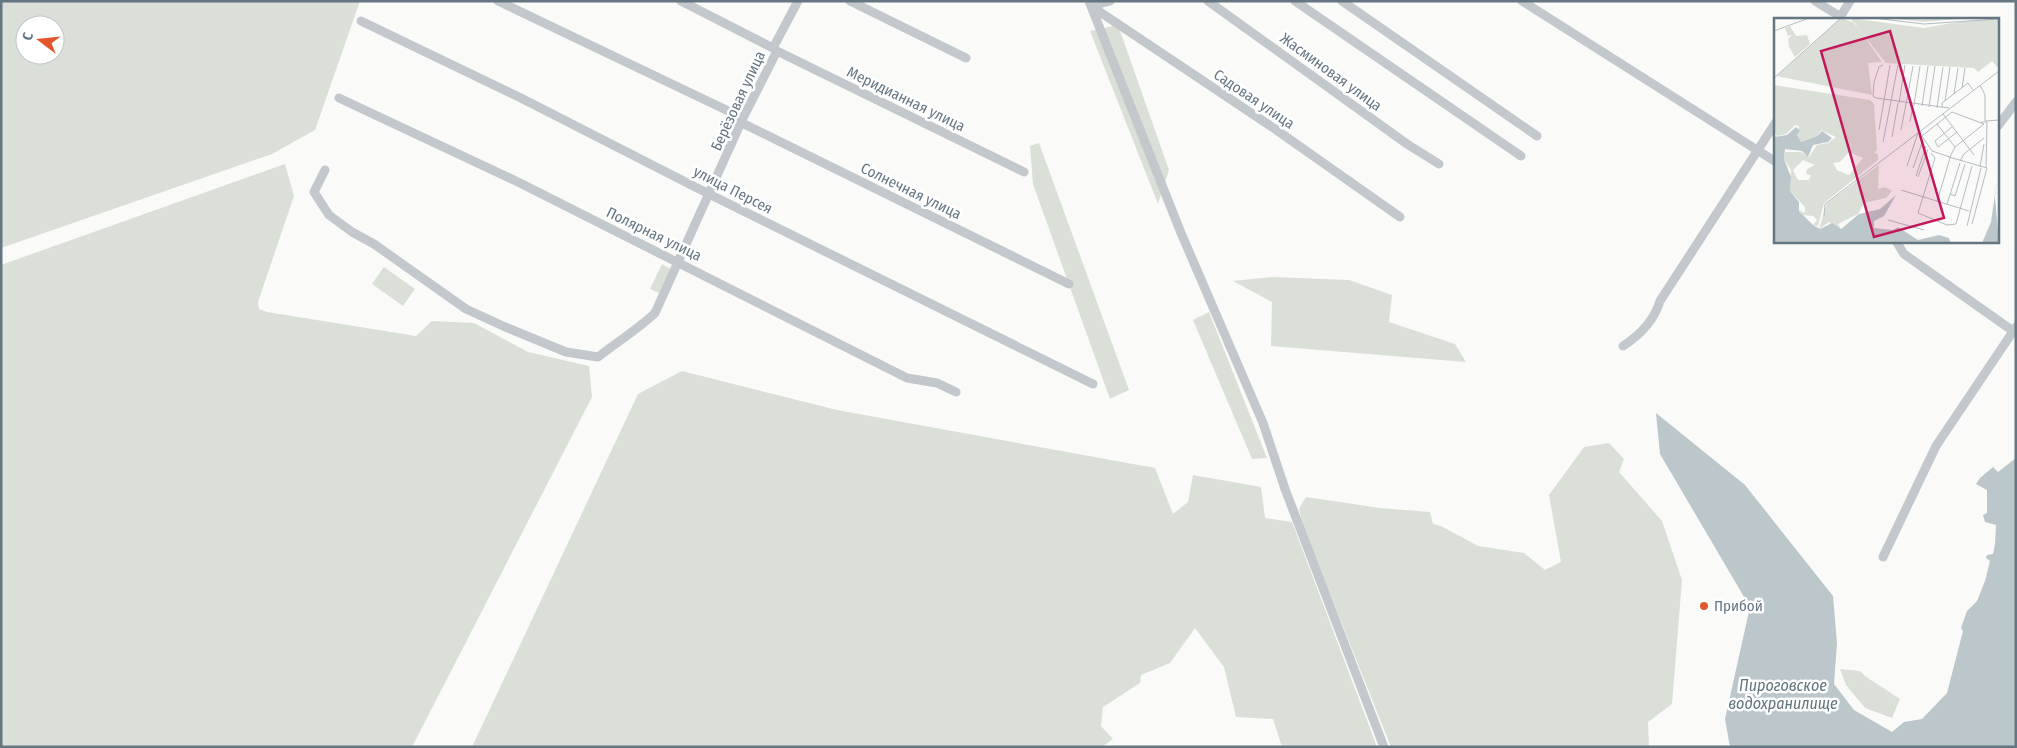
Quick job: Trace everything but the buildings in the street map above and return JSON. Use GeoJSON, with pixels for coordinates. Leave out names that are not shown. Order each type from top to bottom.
{"type":"FeatureCollection","features":[{"type":"Feature","properties":{"kind":"street","name":"Солнечная улица"},"geometry":{"type":"LineString","coordinates":[[498,1],[1069,284]]}},
{"type":"Feature","properties":{"kind":"street","name":"Меридианная улица"},"geometry":{"type":"LineString","coordinates":[[682,1],[775,50],[1024,172]]}},
{"type":"Feature","properties":{"kind":"street","name":"Берёзовая улица"},"geometry":{"type":"LineString","coordinates":[[325,170],[314,192],[329,215],[352,232],[374,244],[466,309],[566,352],[598,357],[621,338],[636,331],[655,313],[798,1]]}},
{"type":"Feature","properties":{"kind":"street"},"geometry":{"type":"LineString","coordinates":[[850,1],[966,58]]}},
{"type":"Feature","properties":{"kind":"street"},"geometry":{"type":"LineString","coordinates":[[1110,1],[1090,4],[1181,233],[1263,423],[1284,489],[1384,747]]}},
{"type":"Feature","properties":{"kind":"street","name":"Жасминовая улица"},"geometry":{"type":"LineString","coordinates":[[1208,1],[1439,164]]}},
{"type":"Feature","properties":{"kind":"street"},"geometry":{"type":"LineString","coordinates":[[1295,1],[1521,156]]}},
{"type":"Feature","properties":{"kind":"street"},"geometry":{"type":"LineString","coordinates":[[1342,1],[1537,136]]}},
{"type":"Feature","properties":{"kind":"street"},"geometry":{"type":"LineString","coordinates":[[1522,1],[1774,161]]}},
{"type":"Feature","properties":{"kind":"street"},"geometry":{"type":"LineString","coordinates":[[1815,1],[1840,18],[1850,1]]}},
{"type":"Feature","properties":{"kind":"street","name":"Садовая улица"},"geometry":{"type":"LineString","coordinates":[[1090,4],[1400,216]]}},
{"type":"Feature","properties":{"kind":"street","name":"улица Персея"},"geometry":{"type":"LineString","coordinates":[[361,21],[519,97],[709,194],[1093,384]]}},
{"type":"Feature","properties":{"kind":"street","name":"Полярная улица"},"geometry":{"type":"LineString","coordinates":[[339,98],[518,182],[907,378],[937,383],[956,392]]}},
{"type":"Feature","properties":{"kind":"street"},"geometry":{"type":"LineString","coordinates":[[2000,123],[2016,102]]}},
{"type":"Feature","properties":{"kind":"street"},"geometry":{"type":"LineString","coordinates":[[1623,346],[1643,332],[1658,308],[1660,300],[1774,125]]}},
{"type":"Feature","properties":{"kind":"street"},"geometry":{"type":"LineString","coordinates":[[1883,557],[1936,446],[2014,329],[1904,254],[1898,242]]}},
{"type":"Feature","properties":{"kind":"shaded area"},"geometry":{"type":"Polygon","coordinates":[[[1,1],[360,1],[315,130],[272,154],[1,248],[1,1]]]}},
{"type":"Feature","properties":{"kind":"shaded area"},"geometry":{"type":"Polygon","coordinates":[[[1118,25],[1169,170],[1158,204],[1090,31],[1118,25]]]}},
{"type":"Feature","properties":{"kind":"shaded area"},"geometry":{"type":"Polygon","coordinates":[[[1039,143],[1129,390],[1110,399],[1033,184],[1030,146],[1039,143]]]}},
{"type":"Feature","properties":{"kind":"shaded area"},"geometry":{"type":"Polygon","coordinates":[[[285,164],[294,196],[258,302],[259,309],[267,312],[416,336],[432,321],[474,323],[528,352],[589,366],[592,397],[412,747],[1,747],[1,265],[285,164]]]}},
{"type":"Feature","properties":{"kind":"shaded area"},"geometry":{"type":"Polygon","coordinates":[[[662,264],[671,269],[659,293],[650,289],[662,264]]]}},
{"type":"Feature","properties":{"kind":"shaded area"},"geometry":{"type":"Polygon","coordinates":[[[384,267],[415,289],[403,306],[372,284],[384,267]]]}},
{"type":"Feature","properties":{"kind":"shaded area"},"geometry":{"type":"Polygon","coordinates":[[[1272,277],[1349,280],[1392,295],[1389,322],[1455,344],[1466,362],[1271,346],[1272,302],[1233,281],[1272,277]]]}},
{"type":"Feature","properties":{"kind":"shaded area"},"geometry":{"type":"Polygon","coordinates":[[[1209,312],[1267,458],[1252,459],[1193,320],[1209,312]]]}},
{"type":"Feature","properties":{"kind":"shaded area"},"geometry":{"type":"Polygon","coordinates":[[[682,371],[837,410],[1155,468],[1173,514],[1188,502],[1193,475],[1261,487],[1265,518],[1292,522],[1377,747],[1282,747],[1273,719],[1236,717],[1224,667],[1195,628],[1170,663],[1141,675],[1140,683],[1103,707],[1101,726],[1113,739],[1102,747],[472,747],[638,394],[682,371]]]}},
{"type":"Feature","properties":{"kind":"shaded area"},"geometry":{"type":"Polygon","coordinates":[[[1609,443],[1624,459],[1619,472],[1662,521],[1682,580],[1672,704],[1648,722],[1649,747],[1391,747],[1303,526],[1299,509],[1306,497],[1380,508],[1430,512],[1433,524],[1441,526],[1478,546],[1524,553],[1545,570],[1561,562],[1549,495],[1584,447],[1609,443]]]}},
{"type":"Feature","properties":{"kind":"shaded area"},"geometry":{"type":"Polygon","coordinates":[[[1840,669],[1860,671],[1900,699],[1892,718],[1865,708],[1846,685],[1840,669]]]}},
{"type":"Feature","properties":{"kind":"water","name":"Пироговское водохранилище"},"geometry":{"type":"Polygon","coordinates":[[[1656,413],[1745,485],[1833,596],[1837,643],[1834,684],[1854,710],[1892,732],[1904,722],[1922,719],[1947,693],[1963,631],[1961,628],[1967,611],[1977,601],[1990,561],[1986,558],[1987,555],[1993,554],[1995,544],[1996,525],[1985,522],[1983,515],[1987,513],[1987,490],[1976,484],[1993,467],[1998,472],[2016,458],[2016,747],[1730,747],[1725,719],[1750,607],[1660,454],[1656,413]]]}},
{"type":"Feature","properties":{"kind":"place","name":"Прибой"},"geometry":{"type":"Point","coordinates":[1704,606]}}]}
